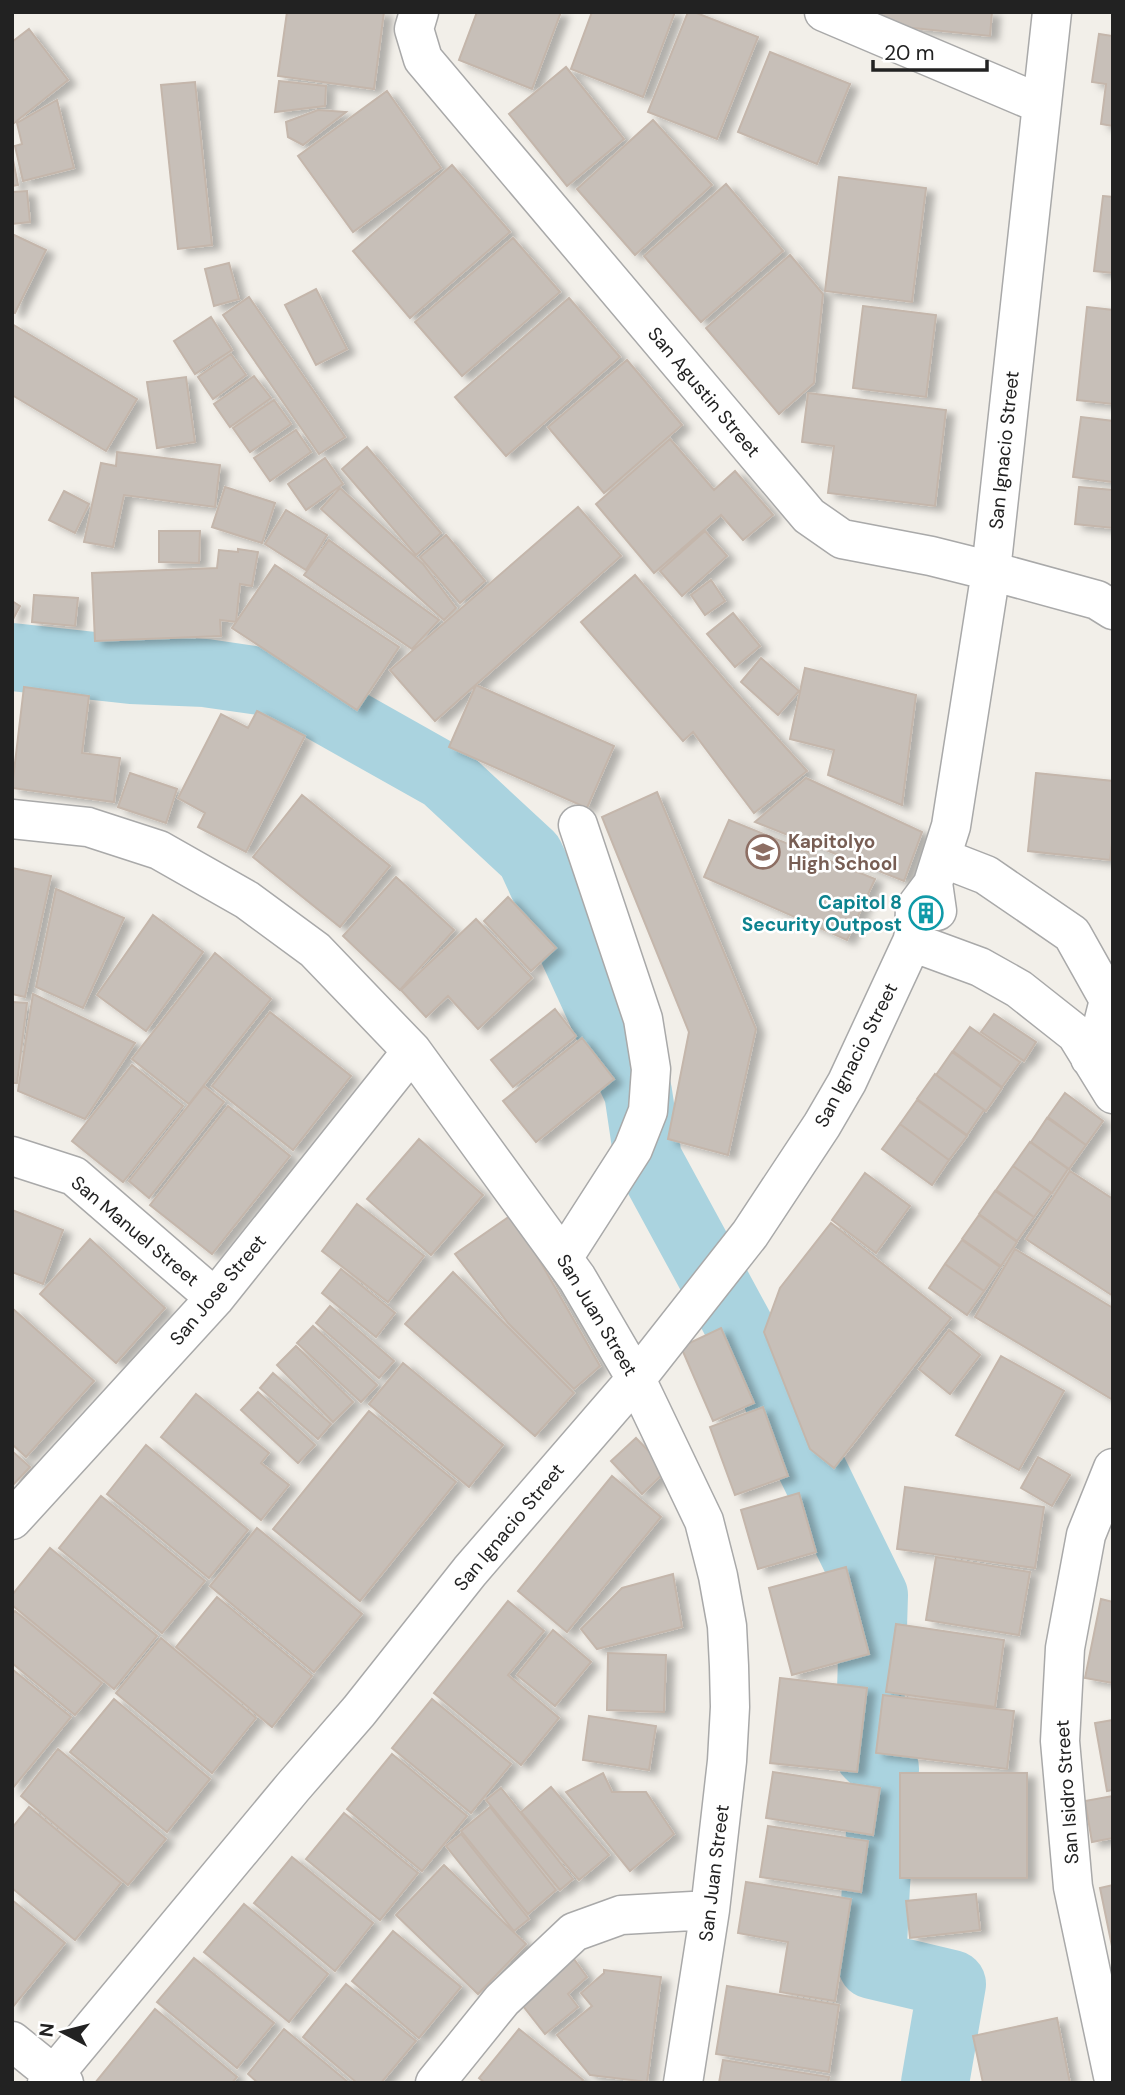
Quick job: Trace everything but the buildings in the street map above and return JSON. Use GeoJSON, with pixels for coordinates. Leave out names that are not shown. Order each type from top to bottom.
{"type":"FeatureCollection","features":[{"type":"Feature","properties":{"kind":"street","name":"San Agustin Street"},"geometry":{"type":"LineString","coordinates":[[419,12],[414,29],[424,59],[809,516],[842,539],[991,571],[1097,600],[1113,610]]}},
{"type":"Feature","properties":{"kind":"street"},"geometry":{"type":"LineString","coordinates":[[824,12],[1041,104]]}},
{"type":"Feature","properties":{"kind":"street","name":"San Ignacio Street"},"geometry":{"type":"LineString","coordinates":[[55,2080],[293,1787],[359,1711],[470,1570],[636,1379],[750,1234],[847,1082],[913,938],[938,919],[942,864],[991,571],[1052,12]]}},
{"type":"Feature","properties":{"kind":"street","name":"San Juan Street"},"geometry":{"type":"LineString","coordinates":[[12,818],[88,827],[159,850],[247,900],[315,950],[412,1051],[577,1278],[636,1379],[704,1521],[727,1626],[730,1707],[727,1761],[710,1910],[683,2083]]}},
{"type":"Feature","properties":{"kind":"street"},"geometry":{"type":"LineString","coordinates":[[563,1258],[633,1149],[648,1111],[651,1069],[643,1019],[578,825]]}},
{"type":"Feature","properties":{"kind":"street"},"geometry":{"type":"LineString","coordinates":[[942,864],[986,875],[1072,934],[1109,1000],[1101,1032],[1090,1058]]}},
{"type":"Feature","properties":{"kind":"street"},"geometry":{"type":"LineString","coordinates":[[913,938],[980,967],[1019,989],[1076,1034],[1113,1094]]}},
{"type":"Feature","properties":{"kind":"street","name":"San Jose Street"},"geometry":{"type":"LineString","coordinates":[[12,1520],[215,1298],[412,1051]]}},
{"type":"Feature","properties":{"kind":"street","name":"San Manuel Street"},"geometry":{"type":"LineString","coordinates":[[12,1156],[74,1176],[215,1298]]}},
{"type":"Feature","properties":{"kind":"street","name":"San Isidro Street"},"geometry":{"type":"LineString","coordinates":[[1113,1468],[1099,1539],[1065,1648],[1060,1741],[1073,1887],[1113,2076]]}},
{"type":"Feature","properties":{"kind":"street"},"geometry":{"type":"LineString","coordinates":[[435,2083],[502,2000],[574,1932],[621,1915],[710,1910]]}},
{"type":"Feature","properties":{"kind":"street"},"geometry":{"type":"LineString","coordinates":[[12,2041],[55,2080]]}},
{"type":"Feature","properties":{"kind":"waterway"},"geometry":{"type":"LineString","coordinates":[[12,657],[131,670],[205,673],[280,684],[445,777],[530,856],[638,1092],[648,1159],[772,1387],[874,1595],[869,1754],[885,1769],[872,1965],[952,1984],[935,2083]]}},
{"type":"Feature","properties":{"kind":"place","name":"Kapitolyo High School"},"geometry":{"type":"Point","coordinates":[763,852]}},
{"type":"Feature","properties":{"kind":"place","name":"Capitol 8 Security Outpost"},"geometry":{"type":"Point","coordinates":[926,913]}}]}
